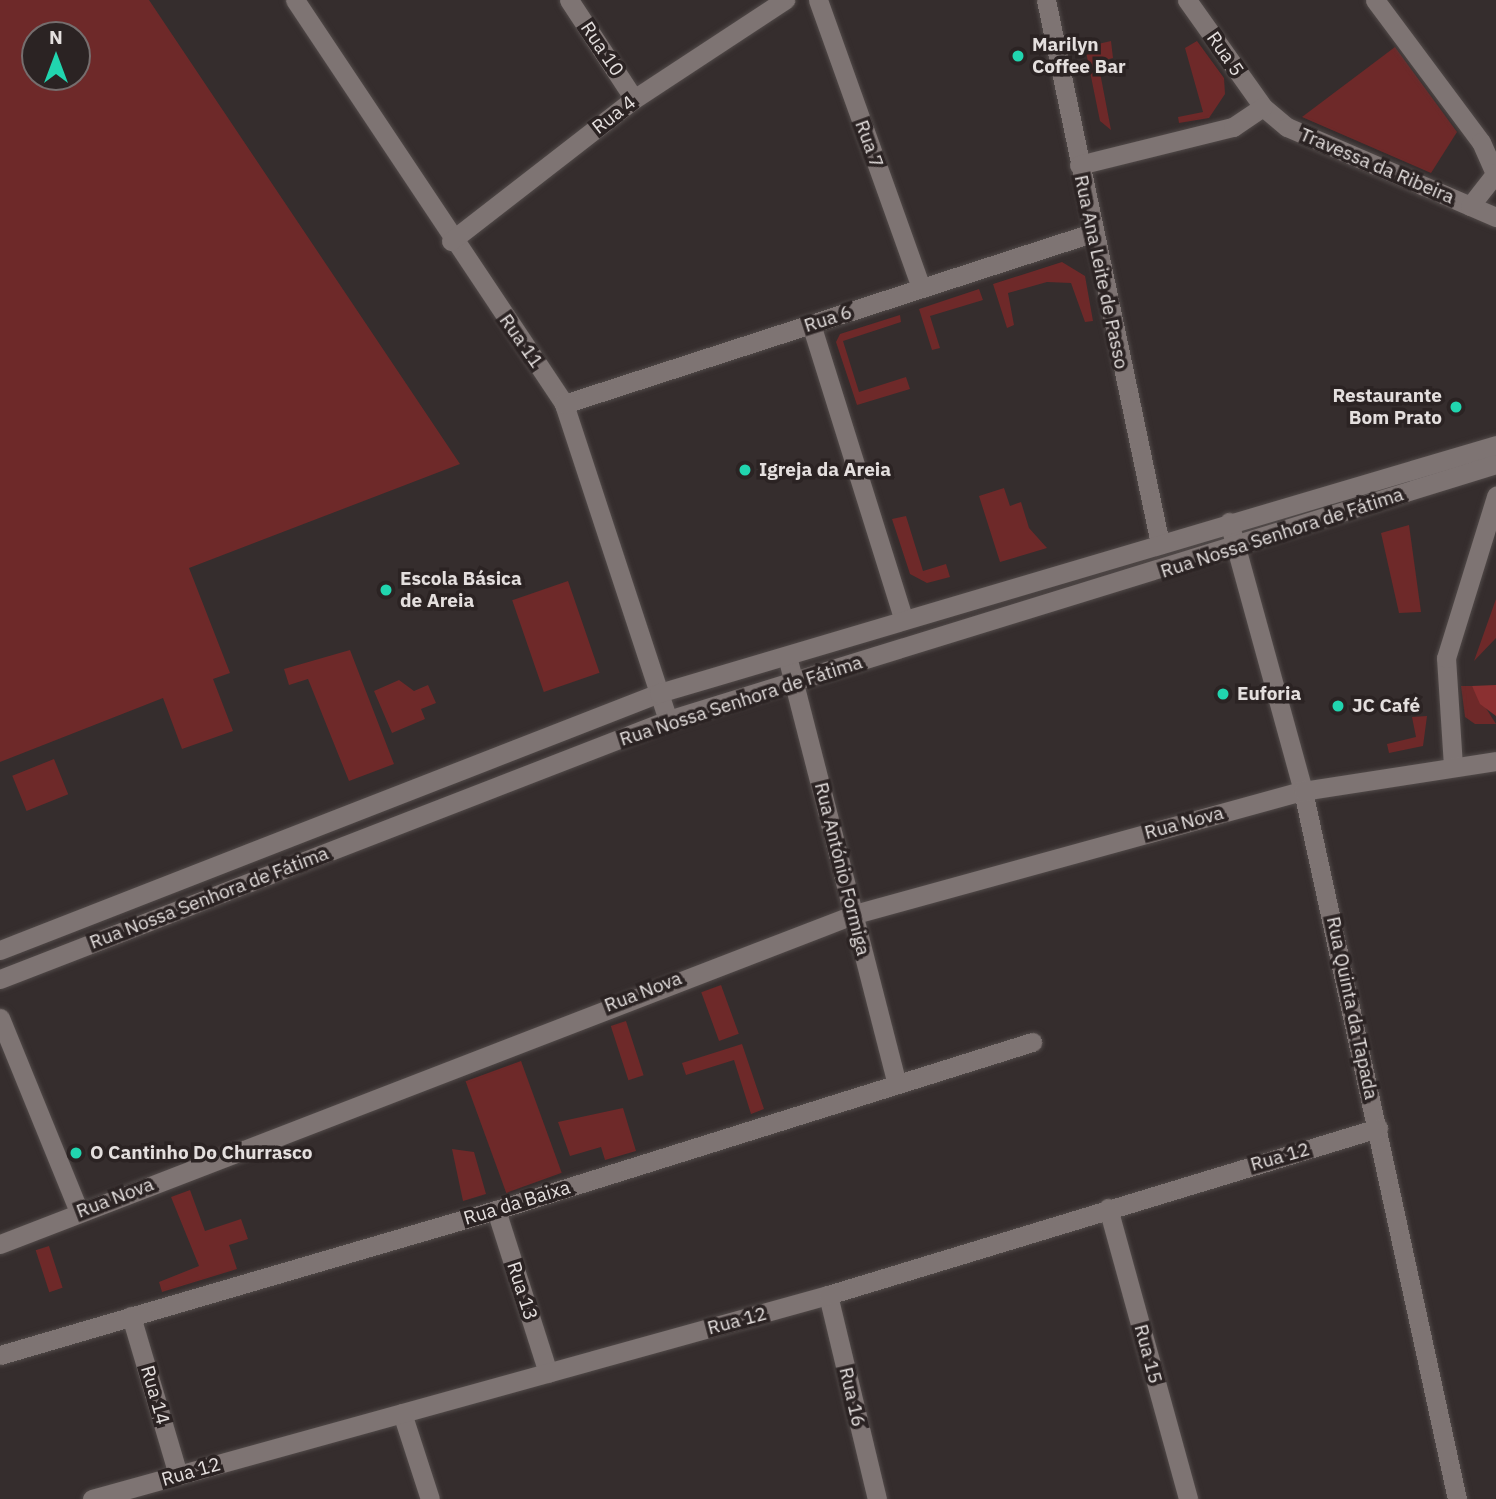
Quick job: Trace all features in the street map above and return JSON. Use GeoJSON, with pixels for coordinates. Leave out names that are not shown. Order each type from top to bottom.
{"type":"FeatureCollection","features":[{"type":"Feature","properties":{"kind":"street","name":"Rua 11"},"geometry":{"type":"LineString","coordinates":[[295,0],[451,241],[564,404],[668,720]]}},
{"type":"Feature","properties":{"kind":"street","name":"Rua 10"},"geometry":{"type":"LineString","coordinates":[[569,0],[634,99]]}},
{"type":"Feature","properties":{"kind":"street","name":"Rua 4"},"geometry":{"type":"LineString","coordinates":[[451,241],[634,99],[785,0]]}},
{"type":"Feature","properties":{"kind":"street","name":"Rua 7"},"geometry":{"type":"LineString","coordinates":[[818,0],[921,288]]}},
{"type":"Feature","properties":{"kind":"street","name":"Rua Ana Leite de Passo"},"geometry":{"type":"LineString","coordinates":[[1046,0],[1160,544]]}},
{"type":"Feature","properties":{"kind":"street","name":"Rua 5"},"geometry":{"type":"LineString","coordinates":[[1187,0],[1263,107]]}},
{"type":"Feature","properties":{"kind":"street"},"geometry":{"type":"LineString","coordinates":[[1375,0],[1481,142],[1496,173],[1470,206]]}},
{"type":"Feature","properties":{"kind":"street"},"geometry":{"type":"LineString","coordinates":[[1079,165],[1233,127],[1263,107]]}},
{"type":"Feature","properties":{"kind":"street","name":"Travessa da Ribeira"},"geometry":{"type":"LineString","coordinates":[[1263,107],[1287,127],[1496,217]]}},
{"type":"Feature","properties":{"kind":"street","name":"Rua 6"},"geometry":{"type":"LineString","coordinates":[[564,404],[1093,233]]}},
{"type":"Feature","properties":{"kind":"street"},"geometry":{"type":"LineString","coordinates":[[811,324],[904,620]]}},
{"type":"Feature","properties":{"kind":"street","name":"Rua Nossa Senhora de Fátima"},"geometry":{"type":"LineString","coordinates":[[0,950],[659,693],[1228,522],[1496,446]]}},
{"type":"Feature","properties":{"kind":"street","name":"Rua Nossa Senhora de Fátima"},"geometry":{"type":"LineString","coordinates":[[0,979],[668,720],[1236,549],[1496,464]]}},
{"type":"Feature","properties":{"kind":"street"},"geometry":{"type":"LineString","coordinates":[[1453,766],[1446,658],[1496,496]]}},
{"type":"Feature","properties":{"kind":"street","name":"Rua Quinta da Tapada"},"geometry":{"type":"LineString","coordinates":[[1228,522],[1303,791],[1457,1499]]}},
{"type":"Feature","properties":{"kind":"street","name":"Rua António Formiga"},"geometry":{"type":"LineString","coordinates":[[787,656],[897,1083]]}},
{"type":"Feature","properties":{"kind":"street","name":"Rua Nova"},"geometry":{"type":"LineString","coordinates":[[0,1244],[855,914],[1303,791],[1496,761]]}},
{"type":"Feature","properties":{"kind":"street"},"geometry":{"type":"LineString","coordinates":[[0,1018],[79,1212]]}},
{"type":"Feature","properties":{"kind":"street","name":"Rua da Baixa"},"geometry":{"type":"LineString","coordinates":[[0,1355],[496,1210],[1032,1042]]}},
{"type":"Feature","properties":{"kind":"street","name":"Rua 12"},"geometry":{"type":"LineString","coordinates":[[92,1499],[828,1296],[1108,1208],[1378,1128]]}},
{"type":"Feature","properties":{"kind":"street","name":"Rua 15"},"geometry":{"type":"LineString","coordinates":[[1108,1208],[1188,1499]]}},
{"type":"Feature","properties":{"kind":"street","name":"Rua 13"},"geometry":{"type":"LineString","coordinates":[[496,1210],[548,1373]]}},
{"type":"Feature","properties":{"kind":"street","name":"Rua 16"},"geometry":{"type":"LineString","coordinates":[[828,1296],[877,1499]]}},
{"type":"Feature","properties":{"kind":"street","name":"Rua 14"},"geometry":{"type":"LineString","coordinates":[[131,1316],[178,1475]]}},
{"type":"Feature","properties":{"kind":"street"},"geometry":{"type":"LineString","coordinates":[[402,1413],[430,1499]]}},
{"type":"Feature","properties":{"kind":"shaded area"},"geometry":{"type":"Polygon","coordinates":[[[0,0],[149,0],[460,464],[189,568],[230,673],[213,679],[233,731],[182,749],[163,698],[0,762],[0,0]]]}},
{"type":"Feature","properties":{"kind":"shaded area"},"geometry":{"type":"Polygon","coordinates":[[[1111,41],[1113,58],[1098,62],[1111,130],[1100,121],[1085,47],[1111,41]]]}},
{"type":"Feature","properties":{"kind":"shaded area"},"geometry":{"type":"Polygon","coordinates":[[[1197,41],[1224,78],[1225,94],[1209,118],[1179,123],[1178,117],[1203,112],[1185,48],[1197,41]]]}},
{"type":"Feature","properties":{"kind":"shaded area"},"geometry":{"type":"Polygon","coordinates":[[[1395,47],[1457,132],[1431,173],[1302,117],[1395,47]]]}},
{"type":"Feature","properties":{"kind":"shaded area"},"geometry":{"type":"Polygon","coordinates":[[[1062,262],[1085,276],[1093,321],[1085,322],[1071,283],[1047,282],[1008,293],[1014,325],[1007,328],[993,284],[1062,262]]]}},
{"type":"Feature","properties":{"kind":"shaded area"},"geometry":{"type":"Polygon","coordinates":[[[979,289],[983,300],[930,316],[940,348],[932,350],[919,309],[979,289]]]}},
{"type":"Feature","properties":{"kind":"shaded area"},"geometry":{"type":"Polygon","coordinates":[[[900,315],[901,322],[843,341],[859,392],[906,377],[910,389],[857,405],[836,342],[840,334],[900,315]]]}},
{"type":"Feature","properties":{"kind":"shaded area"},"geometry":{"type":"Polygon","coordinates":[[[1004,488],[1010,506],[1021,502],[1029,528],[1047,548],[1000,562],[979,496],[1004,488]]]}},
{"type":"Feature","properties":{"kind":"shaded area"},"geometry":{"type":"Polygon","coordinates":[[[906,516],[923,571],[946,564],[950,577],[927,583],[910,574],[892,519],[906,516]]]}},
{"type":"Feature","properties":{"kind":"shaded area"},"geometry":{"type":"Polygon","coordinates":[[[1409,525],[1421,612],[1399,613],[1381,533],[1409,525]]]}},
{"type":"Feature","properties":{"kind":"shaded area"},"geometry":{"type":"Polygon","coordinates":[[[568,581],[600,673],[544,692],[512,600],[568,581]]]}},
{"type":"Feature","properties":{"kind":"shaded area"},"geometry":{"type":"Polygon","coordinates":[[[1496,599],[1496,638],[1474,661],[1496,599]]]}},
{"type":"Feature","properties":{"kind":"shaded area"},"geometry":{"type":"Polygon","coordinates":[[[350,650],[394,764],[349,781],[308,679],[289,685],[284,669],[350,650]]]}},
{"type":"Feature","properties":{"kind":"shaded area"},"geometry":{"type":"Polygon","coordinates":[[[399,680],[414,691],[428,685],[436,703],[421,709],[425,719],[392,733],[374,691],[399,680]]]}},
{"type":"Feature","properties":{"kind":"shaded area"},"geometry":{"type":"Polygon","coordinates":[[[1496,685],[1496,716],[1480,704],[1472,686],[1496,685]]]}},
{"type":"Feature","properties":{"kind":"shaded area"},"geometry":{"type":"Polygon","coordinates":[[[1461,686],[1472,686],[1496,724],[1475,724],[1465,717],[1461,686]]]}},
{"type":"Feature","properties":{"kind":"shaded area"},"geometry":{"type":"Polygon","coordinates":[[[1427,716],[1423,746],[1389,753],[1387,744],[1416,737],[1412,717],[1427,716]]]}},
{"type":"Feature","properties":{"kind":"shaded area"},"geometry":{"type":"Polygon","coordinates":[[[54,759],[68,794],[27,811],[12,776],[54,759]]]}},
{"type":"Feature","properties":{"kind":"shaded area"},"geometry":{"type":"Polygon","coordinates":[[[721,985],[739,1034],[719,1041],[701,992],[721,985]]]}},
{"type":"Feature","properties":{"kind":"shaded area"},"geometry":{"type":"Polygon","coordinates":[[[626,1021],[644,1075],[628,1080],[611,1026],[626,1021]]]}},
{"type":"Feature","properties":{"kind":"shaded area"},"geometry":{"type":"Polygon","coordinates":[[[742,1044],[764,1109],[751,1114],[734,1060],[686,1075],[682,1063],[742,1044]]]}},
{"type":"Feature","properties":{"kind":"shaded area"},"geometry":{"type":"Polygon","coordinates":[[[521,1061],[562,1173],[506,1193],[466,1081],[521,1061]]]}},
{"type":"Feature","properties":{"kind":"shaded area"},"geometry":{"type":"Polygon","coordinates":[[[623,1108],[636,1151],[605,1160],[601,1147],[570,1156],[558,1122],[623,1108]]]}},
{"type":"Feature","properties":{"kind":"shaded area"},"geometry":{"type":"Polygon","coordinates":[[[452,1149],[474,1152],[486,1194],[463,1201],[452,1149]]]}},
{"type":"Feature","properties":{"kind":"shaded area"},"geometry":{"type":"Polygon","coordinates":[[[190,1190],[205,1231],[241,1219],[248,1239],[229,1245],[237,1269],[162,1292],[159,1282],[199,1266],[171,1197],[190,1190]]]}},
{"type":"Feature","properties":{"kind":"shaded area"},"geometry":{"type":"Polygon","coordinates":[[[49,1246],[63,1288],[49,1292],[36,1250],[49,1246]]]}},
{"type":"Feature","properties":{"kind":"place","name":"Marilyn Coffee Bar"},"geometry":{"type":"Point","coordinates":[1018,56]}},
{"type":"Feature","properties":{"kind":"place","name":"Restaurante Bom Prato"},"geometry":{"type":"Point","coordinates":[1456,407]}},
{"type":"Feature","properties":{"kind":"place","name":"Igreja da Areia"},"geometry":{"type":"Point","coordinates":[745,470]}},
{"type":"Feature","properties":{"kind":"place","name":"Escola Básica de Areia"},"geometry":{"type":"Point","coordinates":[386,590]}},
{"type":"Feature","properties":{"kind":"place","name":"Euforia"},"geometry":{"type":"Point","coordinates":[1223,694]}},
{"type":"Feature","properties":{"kind":"place","name":"JC Café"},"geometry":{"type":"Point","coordinates":[1338,706]}},
{"type":"Feature","properties":{"kind":"place","name":"O Cantinho Do Churrasco"},"geometry":{"type":"Point","coordinates":[76,1153]}}]}
